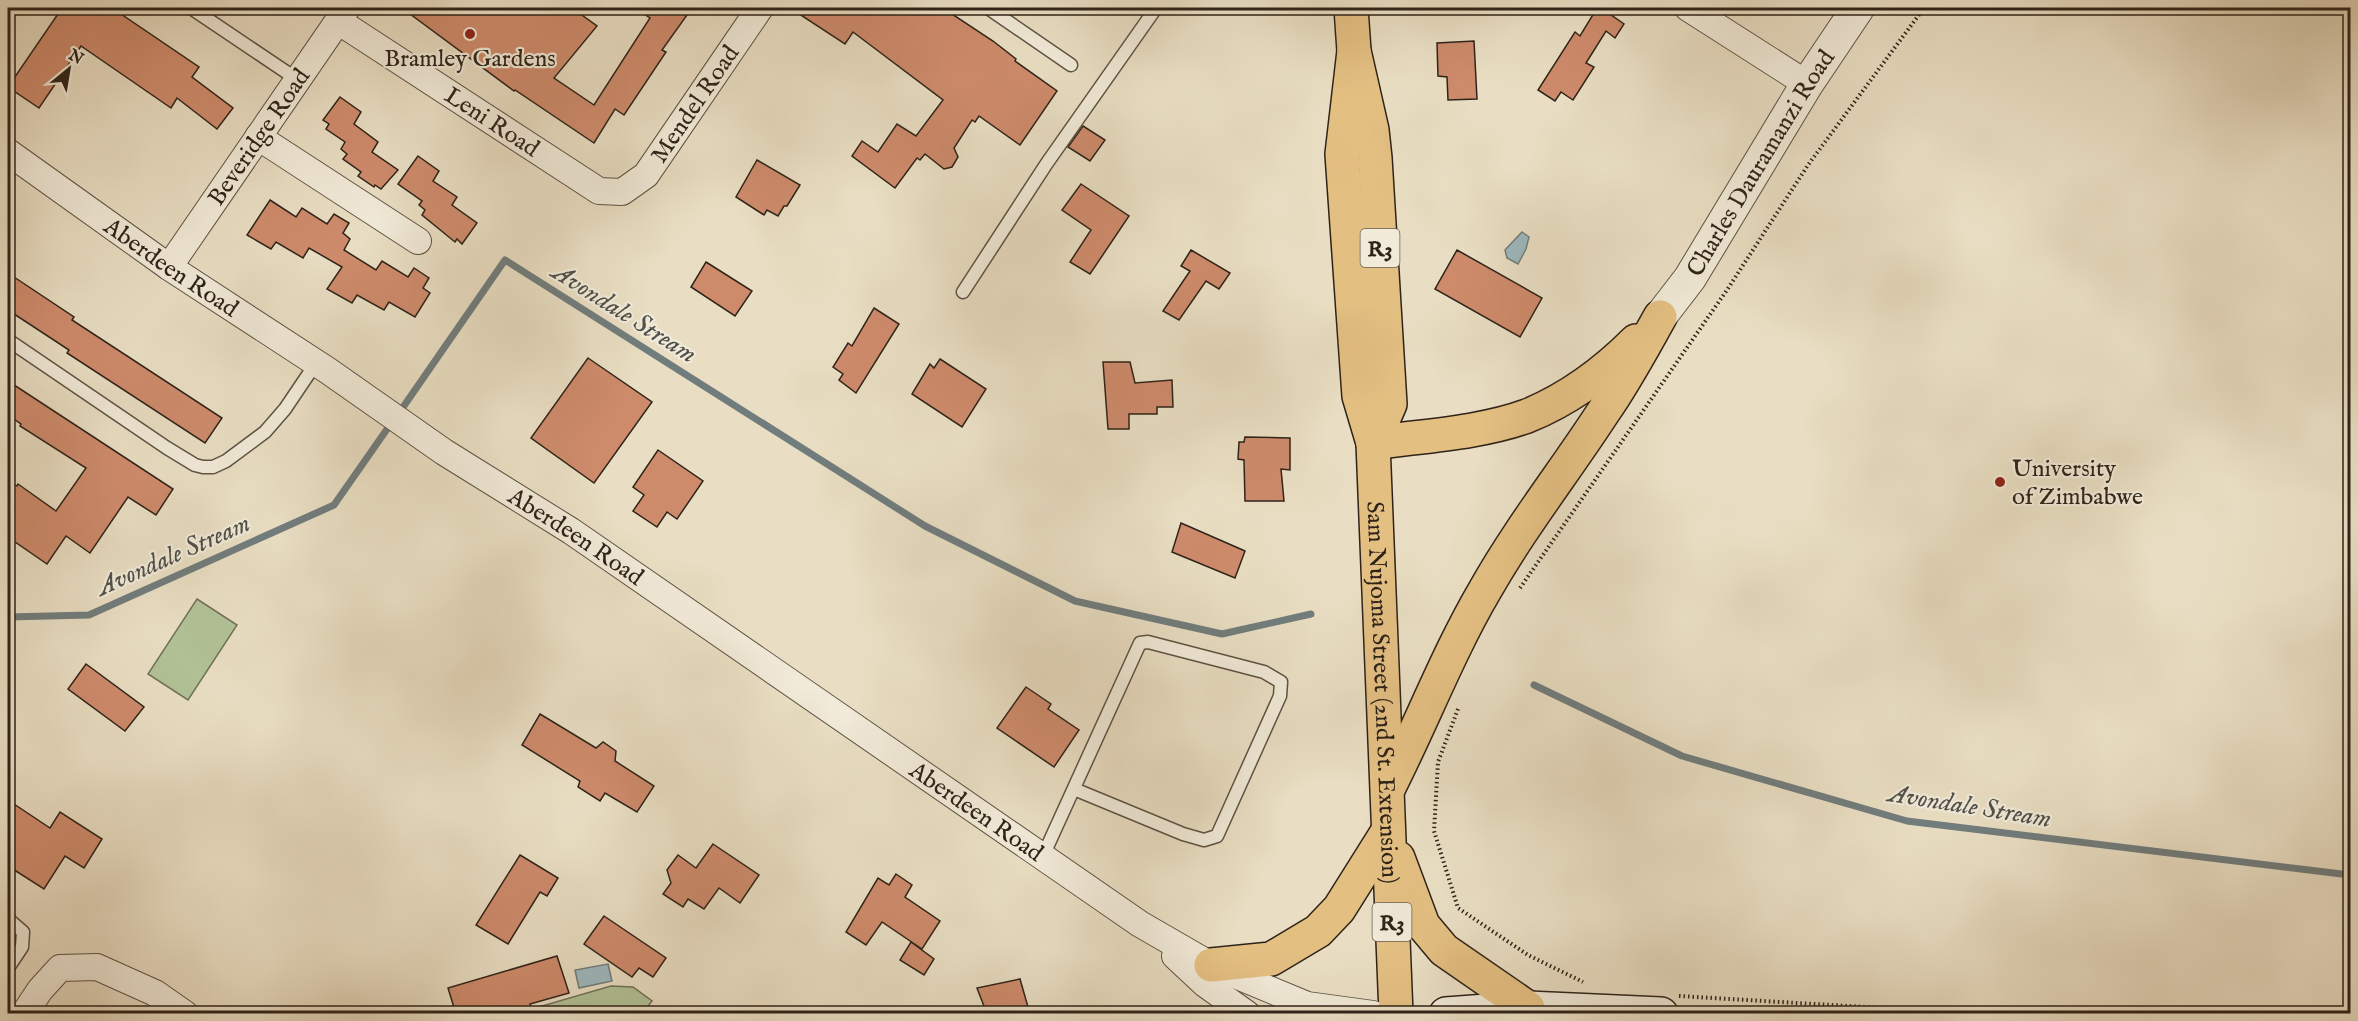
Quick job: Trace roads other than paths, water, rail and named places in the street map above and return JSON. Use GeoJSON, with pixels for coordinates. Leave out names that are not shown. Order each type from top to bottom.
{"type":"FeatureCollection","features":[{"type":"Feature","properties":{"kind":"highway","name":"Sam Nujoma Street (2nd St. Extension)"},"geometry":{"type":"LineString","coordinates":[[1351,8],[1354,51],[1372,130],[1375,158],[1390,404],[1373,443],[1396,1014]]}},
{"type":"Feature","properties":{"kind":"highway"},"geometry":{"type":"LineString","coordinates":[[1373,443],[1458,431],[1525,416],[1560,400],[1589,382],[1617,360],[1660,317]]}},
{"type":"Feature","properties":{"kind":"highway"},"geometry":{"type":"LineString","coordinates":[[1388,790],[1422,722],[1460,635],[1485,590],[1515,540],[1604,412],[1660,317]]}},
{"type":"Feature","properties":{"kind":"highway"},"geometry":{"type":"LineString","coordinates":[[1211,966],[1271,959],[1318,931],[1339,909],[1388,831]]}},
{"type":"Feature","properties":{"kind":"highway"},"geometry":{"type":"LineString","coordinates":[[1388,831],[1423,925],[1444,950],[1528,1008]]}},
{"type":"Feature","properties":{"kind":"main road"},"geometry":{"type":"LineString","coordinates":[[1446,1014],[1528,1008],[1666,1004]]}},
{"type":"Feature","properties":{"kind":"street","name":"Mendel Road"},"geometry":{"type":"LineString","coordinates":[[622,192],[646,175],[760,8]]}},
{"type":"Feature","properties":{"kind":"street"},"geometry":{"type":"LineString","coordinates":[[1688,8],[1807,84]]}},
{"type":"Feature","properties":{"kind":"street","name":"Charles Dauramanzi Road"},"geometry":{"type":"LineString","coordinates":[[1660,317],[1690,278],[1807,84],[1858,8]]}},
{"type":"Feature","properties":{"kind":"street","name":"Beveridge Road"},"geometry":{"type":"LineString","coordinates":[[169,267],[343,14]]}},
{"type":"Feature","properties":{"kind":"street","name":"Leni Road"},"geometry":{"type":"LineString","coordinates":[[343,14],[599,190],[622,192]]}},
{"type":"Feature","properties":{"kind":"street"},"geometry":{"type":"LineString","coordinates":[[258,137],[418,241]]}},
{"type":"Feature","properties":{"kind":"street","name":"Aberdeen Road"},"geometry":{"type":"LineString","coordinates":[[8,152],[169,267],[321,367],[444,452],[571,531],[1140,924],[1211,966],[1307,1005],[1373,1014]]}},
{"type":"Feature","properties":{"kind":"street","name":"Aberdeen Road"},"geometry":{"type":"LineString","coordinates":[[1140,924],[1205,984],[1247,1014]]}},
{"type":"Feature","properties":{"kind":"street"},"geometry":{"type":"LineString","coordinates":[[24,1014],[40,990],[60,968],[97,967],[155,993],[185,1014]]}},
{"type":"Feature","properties":{"kind":"lane"},"geometry":{"type":"LineString","coordinates":[[191,8],[298,80]]}},
{"type":"Feature","properties":{"kind":"lane"},"geometry":{"type":"LineString","coordinates":[[988,8],[1071,65]]}},
{"type":"Feature","properties":{"kind":"lane"},"geometry":{"type":"LineString","coordinates":[[963,292],[1047,163],[1156,8]]}},
{"type":"Feature","properties":{"kind":"lane"},"geometry":{"type":"LineString","coordinates":[[8,340],[167,447],[195,465],[203,467],[213,467],[226,461],[265,432],[321,367]]}},
{"type":"Feature","properties":{"kind":"lane"},"geometry":{"type":"LineString","coordinates":[[1043,856],[1140,643],[1148,642],[1264,672],[1281,682],[1280,696],[1217,836],[1204,840],[1183,834],[1074,789]]}},
{"type":"Feature","properties":{"kind":"lane"},"geometry":{"type":"LineString","coordinates":[[8,919],[23,932],[22,947],[8,968]]}},
{"type":"Feature","properties":{"kind":"water"},"geometry":{"type":"Polygon","coordinates":[[[1522,232],[1529,237],[1518,264],[1507,258],[1505,250],[1522,232]]]}},
{"type":"Feature","properties":{"kind":"water"},"geometry":{"type":"Polygon","coordinates":[[[608,964],[612,981],[579,988],[575,970],[608,964]]]}},
{"type":"Feature","properties":{"kind":"waterway","name":"Avondale Stream"},"geometry":{"type":"LineString","coordinates":[[399,413],[505,260],[925,526],[1075,601],[1222,634],[1311,614]]}},
{"type":"Feature","properties":{"kind":"waterway","name":"Avondale Stream"},"geometry":{"type":"LineString","coordinates":[[8,617],[89,615],[334,505],[392,422]]}},
{"type":"Feature","properties":{"kind":"waterway","name":"Avondale Stream"},"geometry":{"type":"LineString","coordinates":[[1534,685],[1682,756],[1907,821],[2350,875]]}},
{"type":"Feature","properties":{"kind":"place","name":"Bramley Gardens"},"geometry":{"type":"Point","coordinates":[470,34]}},
{"type":"Feature","properties":{"kind":"place","name":"University of Zimbabwe"},"geometry":{"type":"Point","coordinates":[2000,482]}}]}
